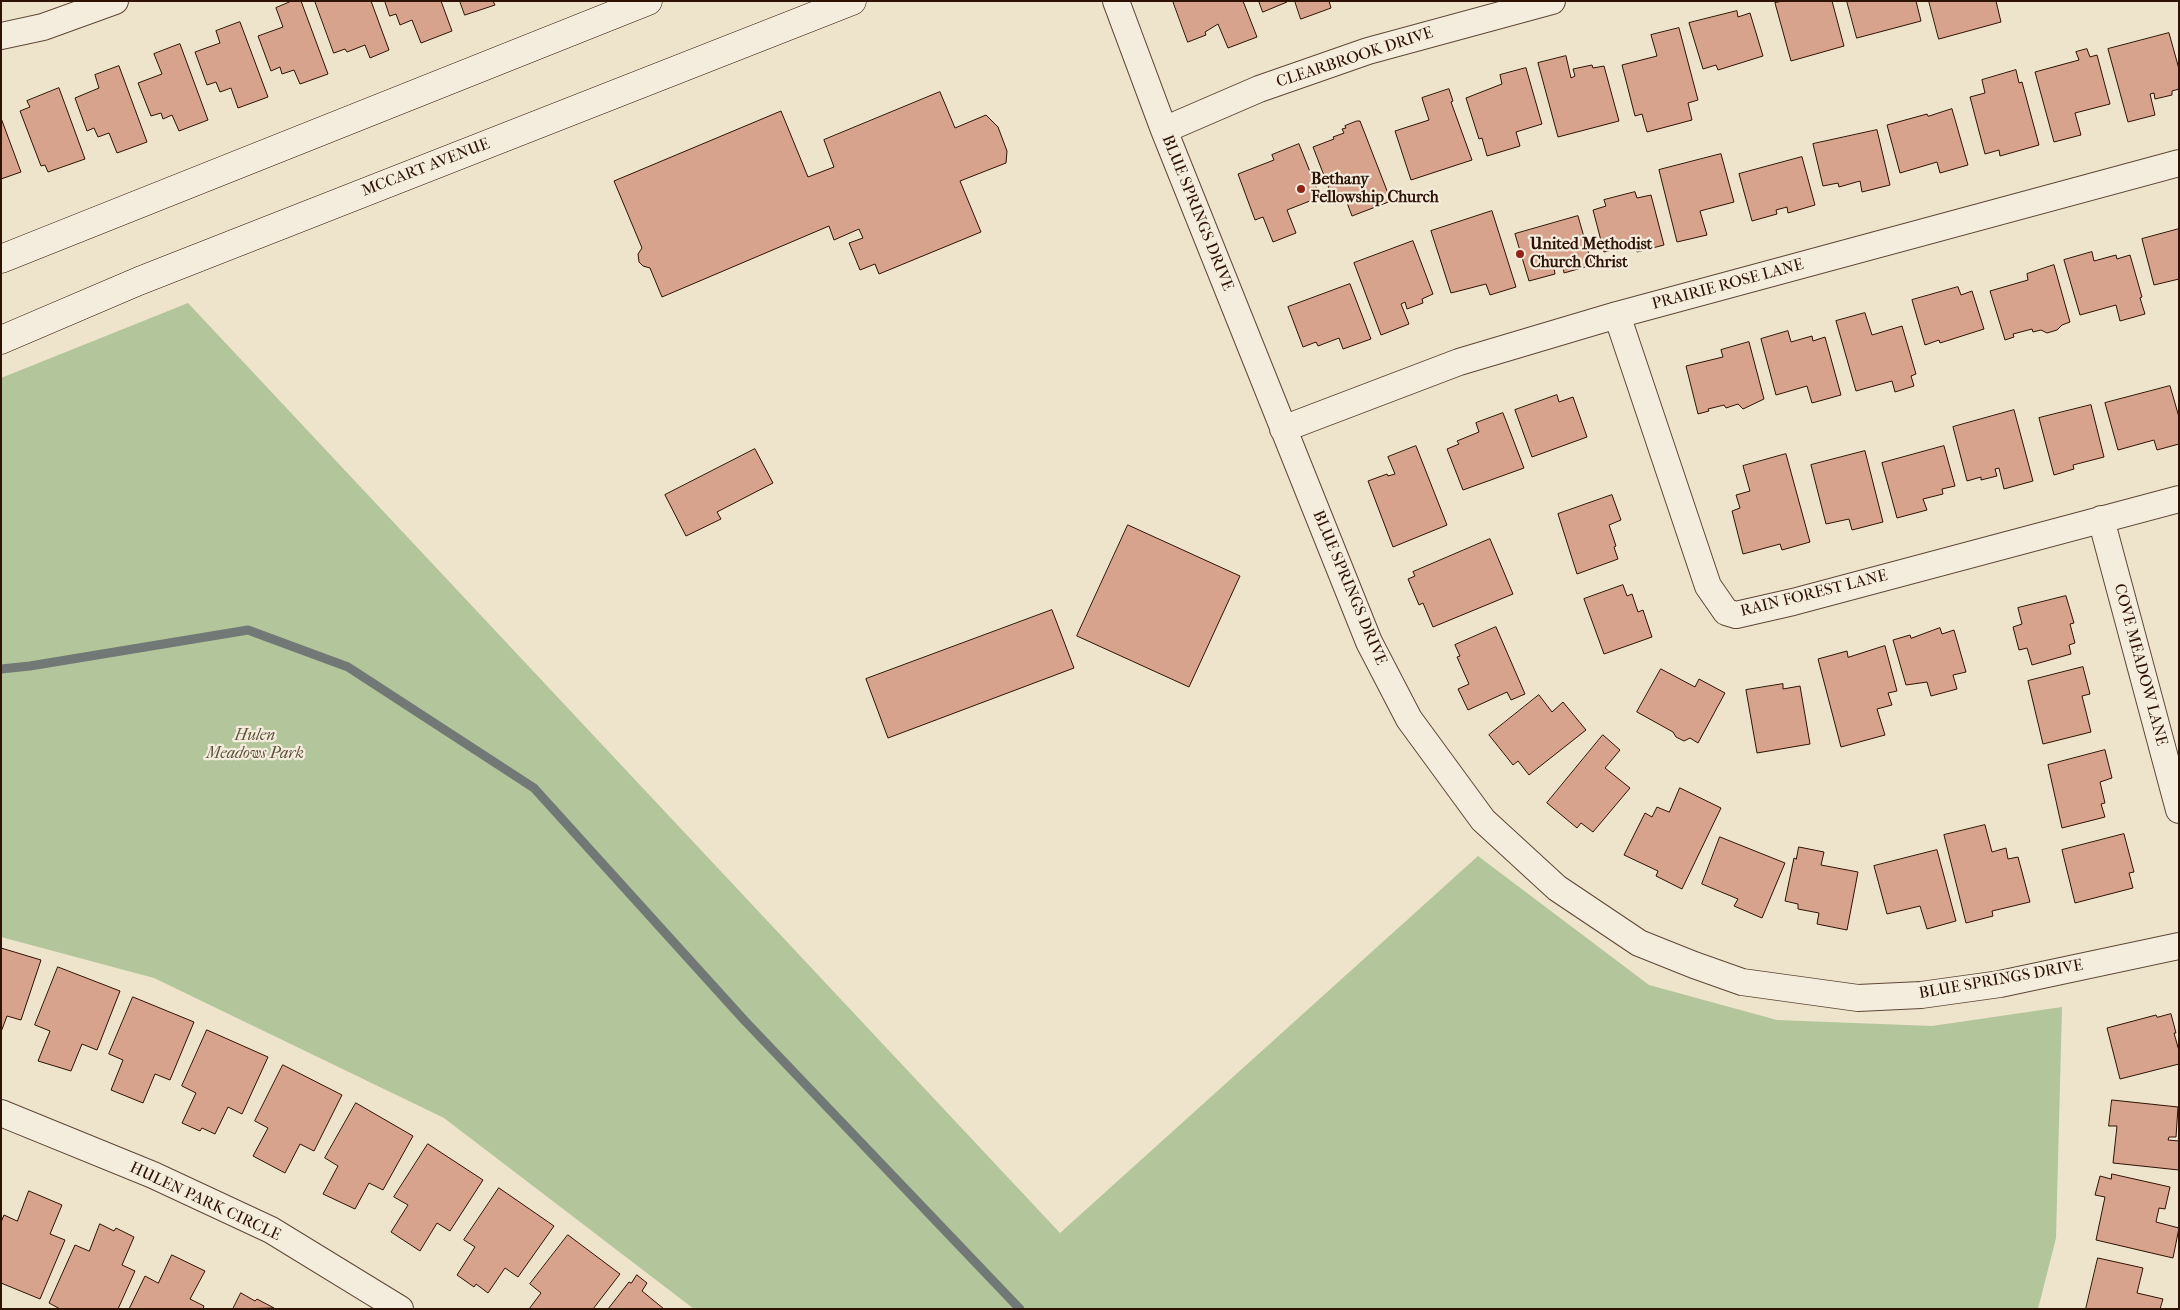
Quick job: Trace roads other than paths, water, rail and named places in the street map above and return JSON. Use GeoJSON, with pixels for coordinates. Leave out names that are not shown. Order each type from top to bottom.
{"type":"FeatureCollection","features":[{"type":"Feature","properties":{"kind":"main road"},"geometry":{"type":"LineString","coordinates":[[1,259],[648,1]]}},
{"type":"Feature","properties":{"kind":"main road","name":"MCCART AVENUE"},"geometry":{"type":"LineString","coordinates":[[1,340],[138,281],[852,1]]}},
{"type":"Feature","properties":{"kind":"street"},"geometry":{"type":"LineString","coordinates":[[1,36],[24,33],[44,27],[115,1]]}},
{"type":"Feature","properties":{"kind":"street","name":"BLUE SPRINGS DRIVE"},"geometry":{"type":"LineString","coordinates":[[1116,1],[1164,130],[1369,642],[1409,719],[1483,820],[1557,888],[1639,943],[1742,982],[1858,998],[1921,995],[2000,984],[2179,946]]}},
{"type":"Feature","properties":{"kind":"street","name":"CLEARBROOK DRIVE"},"geometry":{"type":"LineString","coordinates":[[1164,130],[1259,89],[1368,51],[1552,1]]}},
{"type":"Feature","properties":{"kind":"street","name":"PRAIRIE ROSE LANE"},"geometry":{"type":"LineString","coordinates":[[1283,430],[1459,362],[1617,315],[2179,163]]}},
{"type":"Feature","properties":{"kind":"street","name":"RAIN FOREST LANE"},"geometry":{"type":"LineString","coordinates":[[1617,315],[1708,586],[1726,612],[1736,615],[1793,602],[2179,499]]}},
{"type":"Feature","properties":{"kind":"street","name":"COVE MEADOW LANE"},"geometry":{"type":"LineString","coordinates":[[2101,519],[2179,810]]}},
{"type":"Feature","properties":{"kind":"street","name":"HULEN PARK CIRCLE"},"geometry":{"type":"LineString","coordinates":[[1,1113],[153,1175],[271,1230],[400,1309]]}},
{"type":"Feature","properties":{"kind":"waterway"},"geometry":{"type":"LineString","coordinates":[[1,669],[30,666],[248,630],[348,667],[534,788],[745,1021],[1020,1309]]}},
{"type":"Feature","properties":{"kind":"place","name":"Bethany Fellowship Church"},"geometry":{"type":"Point","coordinates":[1301,189]}},
{"type":"Feature","properties":{"kind":"place","name":"United Methodist Church Christ"},"geometry":{"type":"Point","coordinates":[1520,254]}},
{"type":"Feature","properties":{"kind":"park label","name":"Hulen Meadows Park"},"geometry":{"type":"Point","coordinates":[255,745]}}]}
